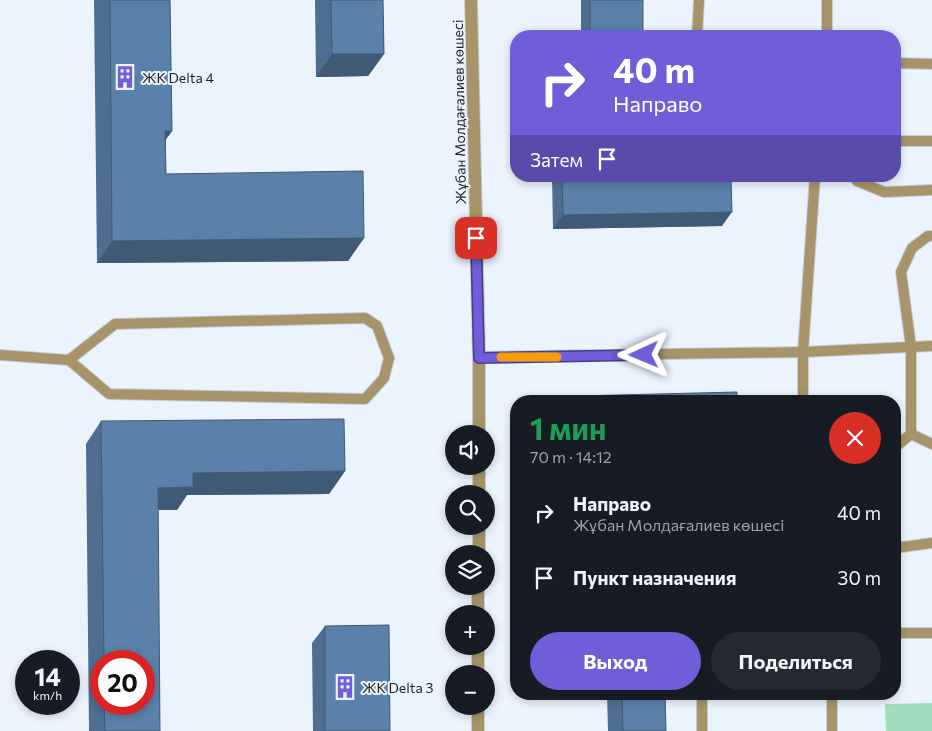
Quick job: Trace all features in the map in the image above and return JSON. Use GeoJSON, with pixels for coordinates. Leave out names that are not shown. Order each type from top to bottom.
{"type":"FeatureCollection","features":[{"type":"Feature","properties":{"kind":"street","name":"Жұбан Молдағалиев көшесі"},"geometry":{"type":"LineString","coordinates":[[471,0],[479,425]]}},
{"type":"Feature","properties":{"kind":"street"},"geometry":{"type":"LineString","coordinates":[[478,715],[478,731]]}},
{"type":"Feature","properties":{"kind":"lane"},"geometry":{"type":"LineString","coordinates":[[697,30],[699,0]]}},
{"type":"Feature","properties":{"kind":"lane"},"geometry":{"type":"LineString","coordinates":[[826,0],[827,30]]}},
{"type":"Feature","properties":{"kind":"lane"},"geometry":{"type":"LineString","coordinates":[[901,63],[932,64]]}},
{"type":"Feature","properties":{"kind":"lane"},"geometry":{"type":"LineString","coordinates":[[901,141],[932,141]]}},
{"type":"Feature","properties":{"kind":"lane"},"geometry":{"type":"LineString","coordinates":[[803,395],[803,352],[815,182]]}},
{"type":"Feature","properties":{"kind":"lane"},"geometry":{"type":"LineString","coordinates":[[862,182],[884,192],[932,190]]}},
{"type":"Feature","properties":{"kind":"lane"},"geometry":{"type":"LineString","coordinates":[[911,434],[911,346],[901,272],[912,248],[928,236],[932,236]]}},
{"type":"Feature","properties":{"kind":"lane"},"geometry":{"type":"LineString","coordinates":[[0,355],[69,360],[109,394],[365,399],[384,378],[389,358],[377,326],[365,318],[116,324],[69,360]]}},
{"type":"Feature","properties":{"kind":"lane"},"geometry":{"type":"LineString","coordinates":[[479,358],[803,352],[932,346]]}},
{"type":"Feature","properties":{"kind":"lane"},"geometry":{"type":"LineString","coordinates":[[911,434],[932,444]]}},
{"type":"Feature","properties":{"kind":"lane"},"geometry":{"type":"LineString","coordinates":[[901,442],[911,434]]}},
{"type":"Feature","properties":{"kind":"lane"},"geometry":{"type":"LineString","coordinates":[[901,547],[932,543]]}},
{"type":"Feature","properties":{"kind":"lane"},"geometry":{"type":"LineString","coordinates":[[901,633],[932,633]]}},
{"type":"Feature","properties":{"kind":"lane"},"geometry":{"type":"LineString","coordinates":[[702,700],[702,731]]}},
{"type":"Feature","properties":{"kind":"lane"},"geometry":{"type":"LineString","coordinates":[[832,700],[832,731]]}},
{"type":"Feature","properties":{"kind":"green space"},"geometry":{"type":"Polygon","coordinates":[[[932,703],[932,731],[886,731],[885,704],[932,703]]]}},
{"type":"Feature","properties":{"kind":"building","name":"ЖК Delta 4"},"geometry":{"type":"Polygon","coordinates":[[[110,0],[170,0],[172,131],[165,131],[166,174],[363,171],[364,238],[112,241],[110,0]]]}},
{"type":"Feature","properties":{"kind":"building"},"geometry":{"type":"Polygon","coordinates":[[[331,0],[383,0],[384,54],[332,54],[331,0]]]}},
{"type":"Feature","properties":{"kind":"building"},"geometry":{"type":"Polygon","coordinates":[[[590,0],[643,0],[643,30],[590,30],[590,0]]]}},
{"type":"Feature","properties":{"kind":"building"},"geometry":{"type":"Polygon","coordinates":[[[562,182],[731,182],[732,212],[563,215],[562,182]]]}},
{"type":"Feature","properties":{"kind":"building"},"geometry":{"type":"Polygon","coordinates":[[[737,392],[737,395],[618,395],[737,392]]]}},
{"type":"Feature","properties":{"kind":"building"},"geometry":{"type":"Polygon","coordinates":[[[344,419],[345,471],[193,473],[193,487],[158,488],[160,731],[105,731],[104,715],[155,715],[155,650],[104,650],[101,421],[344,419]]]}},
{"type":"Feature","properties":{"kind":"building","name":"ЖК Delta 3"},"geometry":{"type":"Polygon","coordinates":[[[389,625],[390,731],[325,731],[325,626],[389,625]]]}},
{"type":"Feature","properties":{"kind":"building"},"geometry":{"type":"Polygon","coordinates":[[[622,700],[665,700],[666,731],[623,731],[622,700]]]}},
{"type":"Feature","properties":{"kind":"slow traffic"},"geometry":{"type":"LineString","coordinates":[[501,357],[557,357]]}},
{"type":"Feature","properties":{"kind":"place","name":"ЖК Delta 4"},"geometry":{"type":"Point","coordinates":[125,77]}},
{"type":"Feature","properties":{"kind":"place","name":"ЖК Delta 3"},"geometry":{"type":"Point","coordinates":[345,687]}},
{"type":"Feature","properties":{"kind":"route"},"geometry":{"type":"LineString","coordinates":[[476,238],[479,358],[644,355]]}}]}
